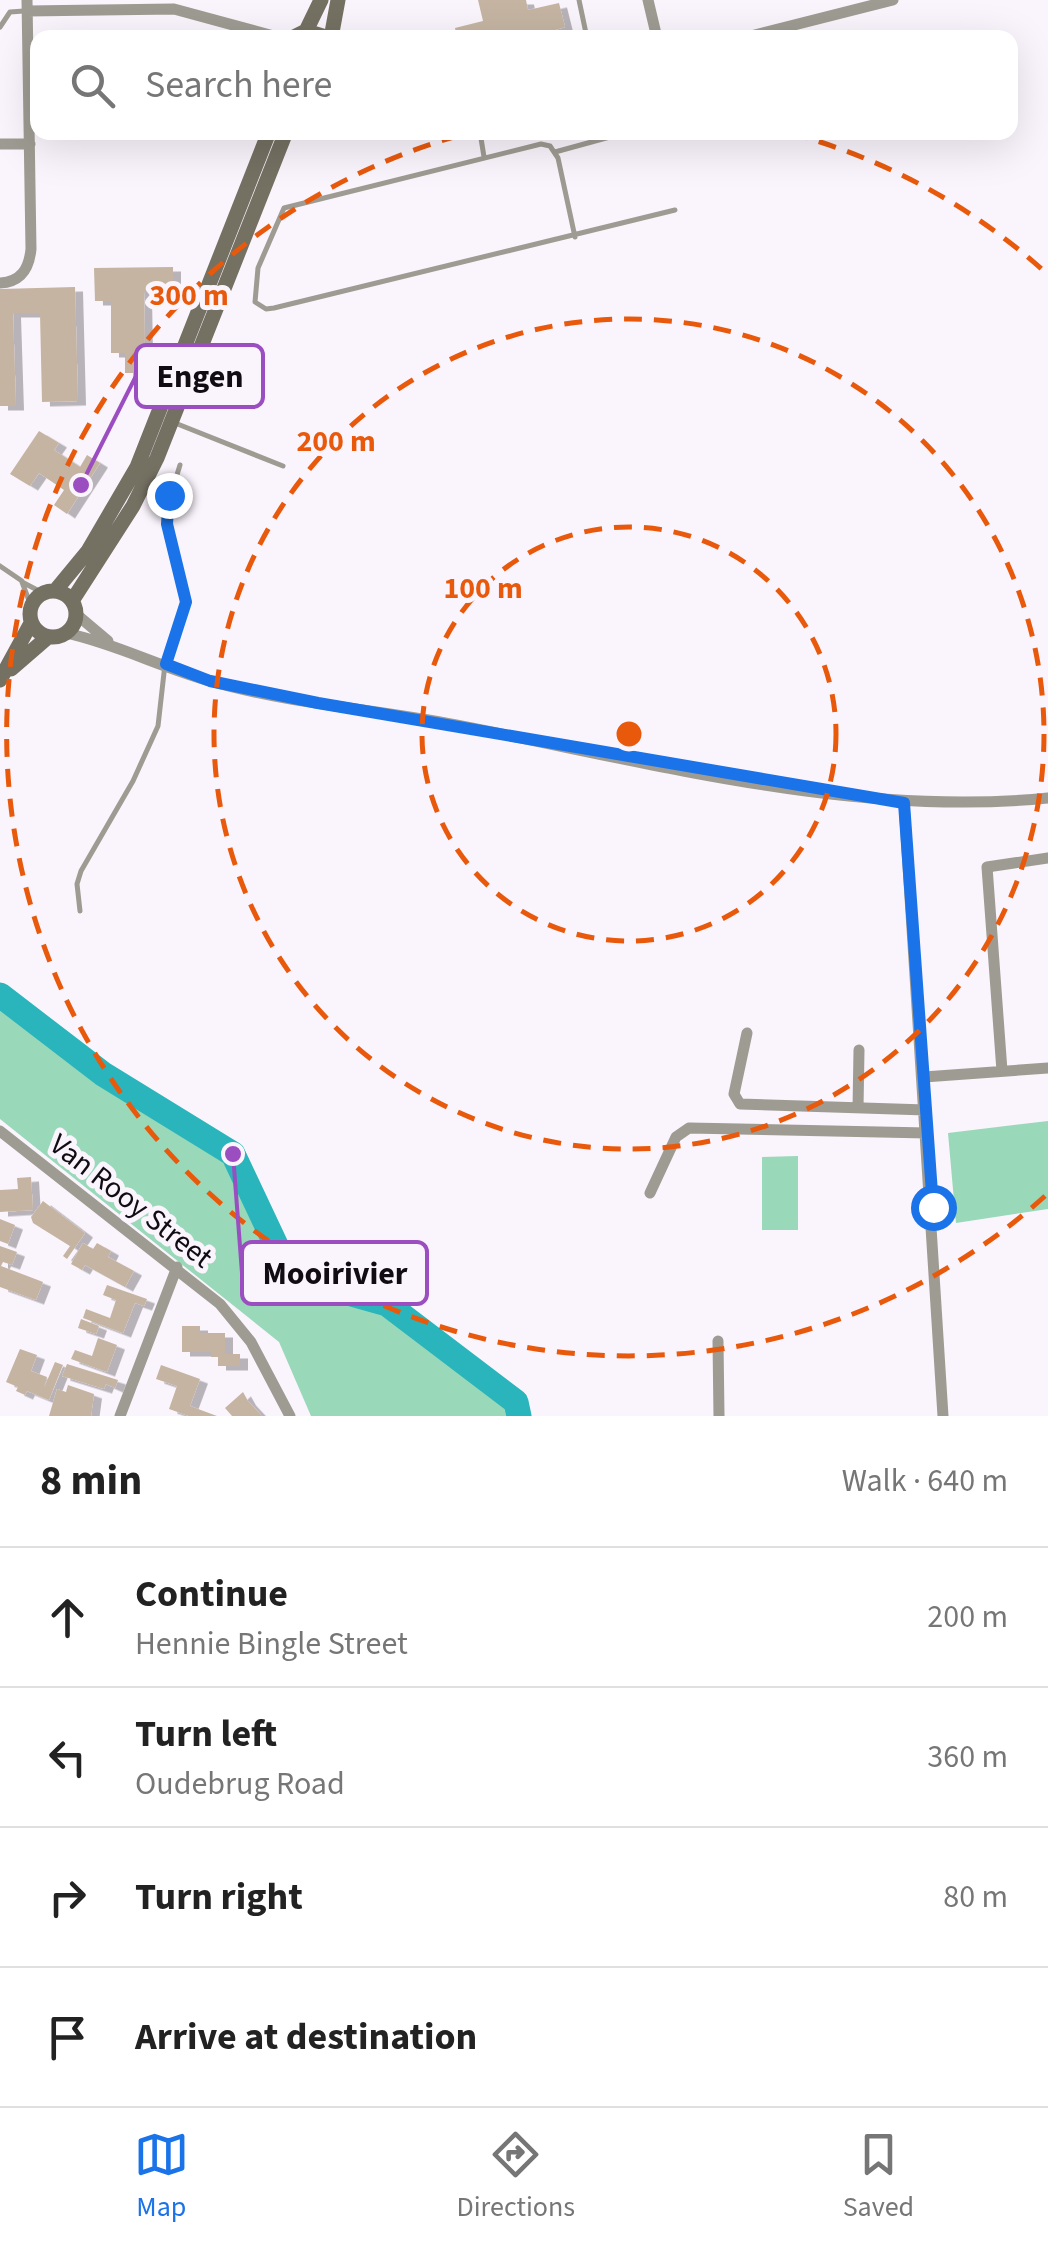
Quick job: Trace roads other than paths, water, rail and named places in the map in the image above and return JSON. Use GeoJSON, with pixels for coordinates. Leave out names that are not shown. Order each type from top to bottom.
{"type":"FeatureCollection","features":[{"type":"Feature","properties":{"kind":"main road"},"geometry":{"type":"LineString","coordinates":[[302,30],[321,0]]}},
{"type":"Feature","properties":{"kind":"main road"},"geometry":{"type":"LineString","coordinates":[[332,30],[338,0]]}},
{"type":"Feature","properties":{"kind":"main road"},"geometry":{"type":"LineString","coordinates":[[0,679],[40,603],[88,550],[137,467],[266,140]]}},
{"type":"Feature","properties":{"kind":"main road"},"geometry":{"type":"LineString","coordinates":[[0,679],[48,637],[66,634],[74,608],[133,506],[173,422],[283,140]]}},
{"type":"Feature","properties":{"kind":"main road"},"geometry":{"type":"LineString","coordinates":[[40,603],[74,608]]}},
{"type":"Feature","properties":{"kind":"main road"},"geometry":{"type":"LineString","coordinates":[[40,603],[48,637]]}},
{"type":"Feature","properties":{"kind":"street"},"geometry":{"type":"LineString","coordinates":[[648,0],[654,30]]}},
{"type":"Feature","properties":{"kind":"street"},"geometry":{"type":"LineString","coordinates":[[775,30],[893,0]]}},
{"type":"Feature","properties":{"kind":"street"},"geometry":{"type":"LineString","coordinates":[[0,283],[20,276],[30,258],[27,6],[174,9],[254,30]]}},
{"type":"Feature","properties":{"kind":"street"},"geometry":{"type":"LineString","coordinates":[[226,22],[238,30]]}},
{"type":"Feature","properties":{"kind":"street"},"geometry":{"type":"LineString","coordinates":[[0,144],[30,144]]}},
{"type":"Feature","properties":{"kind":"street"},"geometry":{"type":"LineString","coordinates":[[74,608],[112,643]]}},
{"type":"Feature","properties":{"kind":"street"},"geometry":{"type":"LineString","coordinates":[[66,634],[112,643],[210,681],[318,703],[904,803],[983,805],[1048,798]]}},
{"type":"Feature","properties":{"kind":"street"},"geometry":{"type":"LineString","coordinates":[[904,803],[943,1416]]}},
{"type":"Feature","properties":{"kind":"street"},"geometry":{"type":"LineString","coordinates":[[1002,1071],[987,866],[1048,858]]}},
{"type":"Feature","properties":{"kind":"street"},"geometry":{"type":"LineString","coordinates":[[747,1033],[734,1094],[740,1104],[926,1110]]}},
{"type":"Feature","properties":{"kind":"street"},"geometry":{"type":"LineString","coordinates":[[858,1108],[860,1050]]}},
{"type":"Feature","properties":{"kind":"street"},"geometry":{"type":"LineString","coordinates":[[924,1077],[1048,1068]]}},
{"type":"Feature","properties":{"kind":"street"},"geometry":{"type":"LineString","coordinates":[[650,1194],[676,1137],[689,1128],[928,1133]]}},
{"type":"Feature","properties":{"kind":"street","name":"Van Rooy Street"},"geometry":{"type":"LineString","coordinates":[[0,1131],[178,1267],[220,1304],[251,1342],[290,1416]]}},
{"type":"Feature","properties":{"kind":"street"},"geometry":{"type":"LineString","coordinates":[[120,1416],[178,1267]]}},
{"type":"Feature","properties":{"kind":"street"},"geometry":{"type":"LineString","coordinates":[[718,1342],[719,1416]]}},
{"type":"Feature","properties":{"kind":"lane"},"geometry":{"type":"LineString","coordinates":[[579,0],[586,30]]}},
{"type":"Feature","properties":{"kind":"lane"},"geometry":{"type":"LineString","coordinates":[[0,27],[10,12],[27,6]]}},
{"type":"Feature","properties":{"kind":"lane"},"geometry":{"type":"LineString","coordinates":[[481,140],[484,158]]}},
{"type":"Feature","properties":{"kind":"lane"},"geometry":{"type":"LineString","coordinates":[[599,140],[555,152],[540,144],[284,208],[258,268],[256,302],[259,307],[274,308],[675,210]]}},
{"type":"Feature","properties":{"kind":"lane"},"geometry":{"type":"LineString","coordinates":[[555,152],[576,237]]}},
{"type":"Feature","properties":{"kind":"lane"},"geometry":{"type":"LineString","coordinates":[[173,422],[283,466]]}},
{"type":"Feature","properties":{"kind":"lane"},"geometry":{"type":"LineString","coordinates":[[80,911],[76,884],[81,871],[133,781],[158,726],[166,664],[186,602],[166,510],[180,465]]}},
{"type":"Feature","properties":{"kind":"lane"},"geometry":{"type":"LineString","coordinates":[[0,566],[22,582],[40,603]]}},
{"type":"Feature","properties":{"kind":"lane"},"geometry":{"type":"LineString","coordinates":[[22,582],[40,603]]}},
{"type":"Feature","properties":{"kind":"waterway"},"geometry":{"type":"LineString","coordinates":[[0,995],[103,1074],[233,1154],[291,1277],[387,1304],[516,1402],[519,1416]]}},
{"type":"Feature","properties":{"kind":"place","name":"Engen"},"geometry":{"type":"Point","coordinates":[81,485]}},
{"type":"Feature","properties":{"kind":"place","name":"Mooirivier"},"geometry":{"type":"Point","coordinates":[233,1154]}}]}
